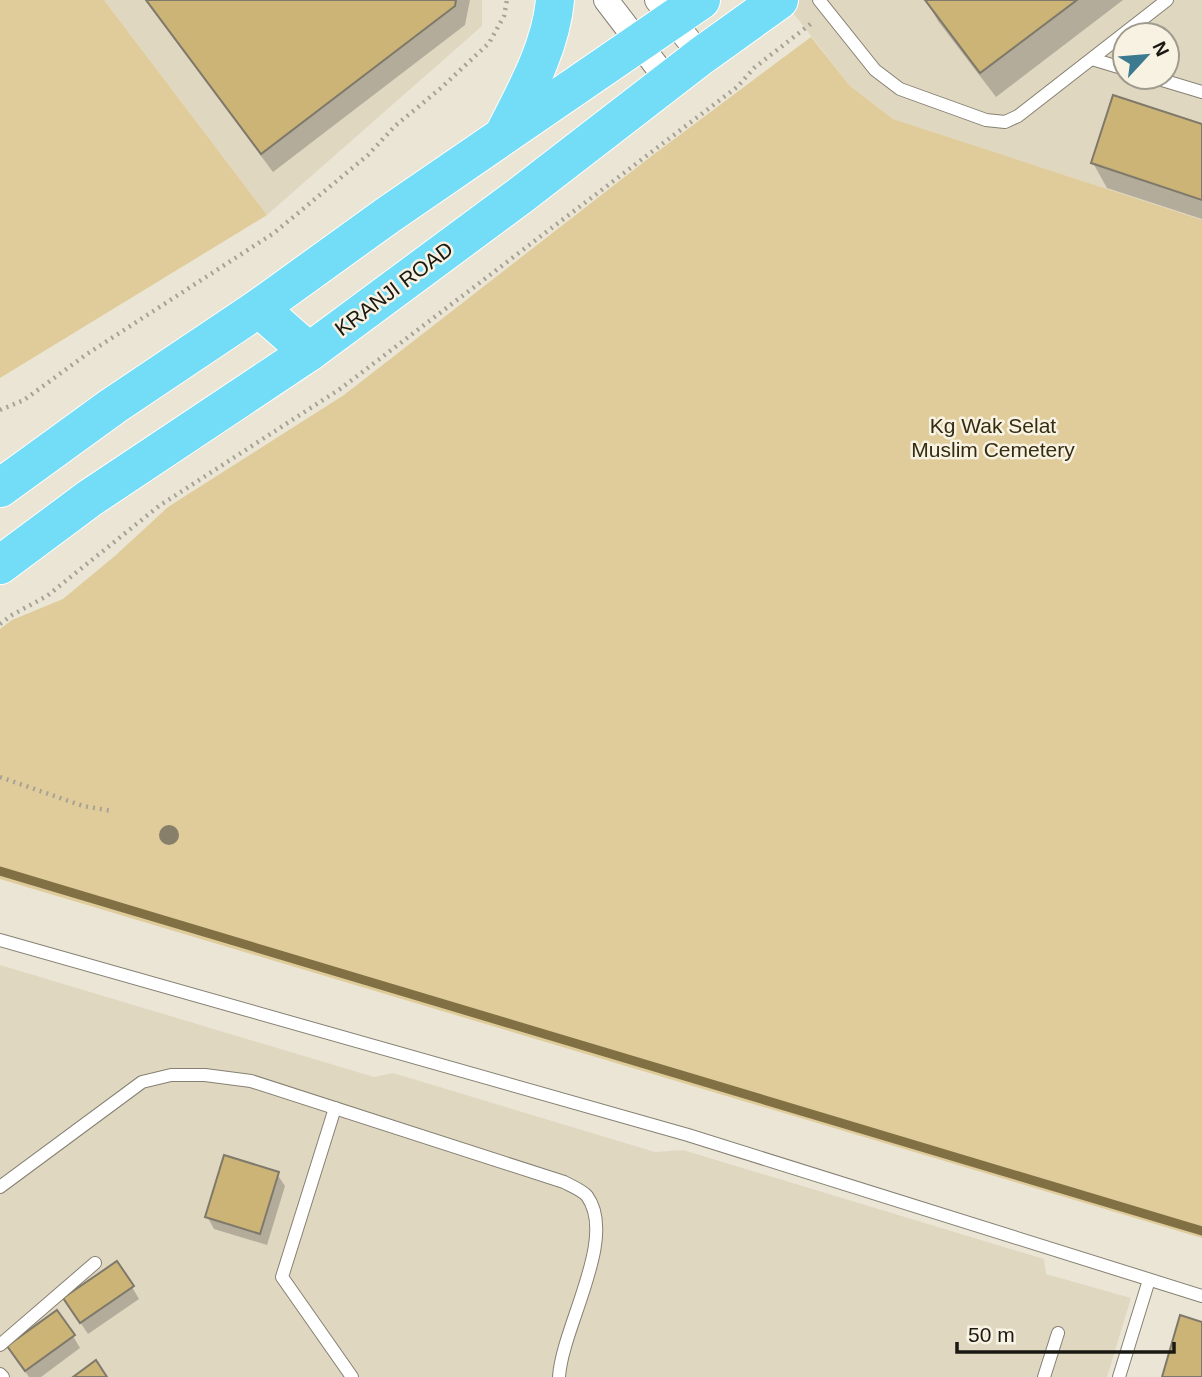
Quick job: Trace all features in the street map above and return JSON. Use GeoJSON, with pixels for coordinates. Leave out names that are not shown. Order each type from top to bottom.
{"type":"FeatureCollection","features":[{"type":"Feature","properties":{"kind":"main road"},"geometry":{"type":"LineString","coordinates":[[503,136],[531,82],[553,20],[555,0]]}},
{"type":"Feature","properties":{"kind":"main road","name":"KRANJI ROAD"},"geometry":{"type":"LineString","coordinates":[[0,565],[90,498],[309,352],[779,0]]}},
{"type":"Feature","properties":{"kind":"main road"},"geometry":{"type":"LineString","coordinates":[[0,488],[113,406],[639,44],[677,7]]}},
{"type":"Feature","properties":{"kind":"main road"},"geometry":{"type":"LineString","coordinates":[[259,308],[309,352]]}},
{"type":"Feature","properties":{"kind":"street"},"geometry":{"type":"LineString","coordinates":[[606,0],[668,81]]}},
{"type":"Feature","properties":{"kind":"street"},"geometry":{"type":"LineString","coordinates":[[677,7],[701,56]]}},
{"type":"Feature","properties":{"kind":"lane"},"geometry":{"type":"LineString","coordinates":[[820,0],[875,70],[900,89],[986,120],[1005,121],[1017,116],[1167,0]]}},
{"type":"Feature","properties":{"kind":"lane"},"geometry":{"type":"LineString","coordinates":[[1092,59],[1111,65]]}},
{"type":"Feature","properties":{"kind":"lane"},"geometry":{"type":"LineString","coordinates":[[1181,86],[1202,92]]}},
{"type":"Feature","properties":{"kind":"lane"},"geometry":{"type":"LineString","coordinates":[[0,940],[688,1135],[1202,1296]]}},
{"type":"Feature","properties":{"kind":"lane"},"geometry":{"type":"LineString","coordinates":[[0,1186],[142,1082],[182,1075],[251,1081],[564,1182],[585,1194],[595,1212],[597,1232],[595,1251],[561,1354],[559,1377]]}},
{"type":"Feature","properties":{"kind":"lane"},"geometry":{"type":"LineString","coordinates":[[335,1108],[282,1277],[352,1377]]}},
{"type":"Feature","properties":{"kind":"lane"},"geometry":{"type":"LineString","coordinates":[[0,1345],[95,1263]]}},
{"type":"Feature","properties":{"kind":"lane"},"geometry":{"type":"LineString","coordinates":[[1119,1377],[1149,1280]]}},
{"type":"Feature","properties":{"kind":"lane"},"geometry":{"type":"LineString","coordinates":[[1044,1377],[1058,1334]]}},
{"type":"Feature","properties":{"kind":"path"},"geometry":{"type":"LineString","coordinates":[[0,410],[24,400],[87,354],[274,233],[368,155],[395,126],[441,89],[489,43],[504,16],[507,0]]}},
{"type":"Feature","properties":{"kind":"path"},"geometry":{"type":"LineString","coordinates":[[0,624],[47,596],[159,506],[350,381],[737,88],[754,68],[828,11]]}},
{"type":"Feature","properties":{"kind":"path"},"geometry":{"type":"LineString","coordinates":[[0,777],[83,806],[112,811]]}},
{"type":"Feature","properties":{"kind":"shaded area"},"geometry":{"type":"Polygon","coordinates":[[[104,0],[482,0],[482,26],[267,215],[104,0]]]}},
{"type":"Feature","properties":{"kind":"shaded area"},"geometry":{"type":"Polygon","coordinates":[[[783,0],[1202,0],[1202,220],[893,119],[850,86],[783,0]]]}},
{"type":"Feature","properties":{"kind":"shaded area"},"geometry":{"type":"Polygon","coordinates":[[[0,965],[374,1077],[393,1073],[655,1152],[683,1150],[1044,1259],[1046,1274],[1131,1298],[1107,1377],[0,1377],[0,965]]]}},
{"type":"Feature","properties":{"kind":"green space"},"geometry":{"type":"Polygon","coordinates":[[[0,0],[104,0],[267,215],[0,378],[0,0]]]}},
{"type":"Feature","properties":{"kind":"green space","name":"Kg Wak Selat Muslim Cemetery"},"geometry":{"type":"Polygon","coordinates":[[[811,37],[850,86],[893,119],[1202,220],[1202,1238],[0,879],[0,629],[12,620],[63,599],[168,507],[344,395],[649,158],[811,37]]]}},
{"type":"Feature","properties":{"kind":"building"},"geometry":{"type":"Polygon","coordinates":[[[146,0],[456,0],[455,6],[261,154],[146,0]]]}},
{"type":"Feature","properties":{"kind":"building"},"geometry":{"type":"Polygon","coordinates":[[[925,0],[1077,0],[980,73],[925,0]]]}},
{"type":"Feature","properties":{"kind":"building"},"geometry":{"type":"Polygon","coordinates":[[[1113,95],[1202,124],[1202,200],[1091,163],[1113,95]]]}},
{"type":"Feature","properties":{"kind":"building"},"geometry":{"type":"Polygon","coordinates":[[[224,1155],[279,1172],[260,1234],[205,1217],[224,1155]]]}},
{"type":"Feature","properties":{"kind":"building"},"geometry":{"type":"Polygon","coordinates":[[[117,1261],[134,1286],[80,1323],[63,1298],[117,1261]]]}},
{"type":"Feature","properties":{"kind":"building"},"geometry":{"type":"Polygon","coordinates":[[[57,1310],[75,1335],[25,1371],[7,1346],[57,1310]]]}},
{"type":"Feature","properties":{"kind":"building"},"geometry":{"type":"Polygon","coordinates":[[[1180,1315],[1202,1322],[1202,1377],[1162,1377],[1180,1315]]]}},
{"type":"Feature","properties":{"kind":"building"},"geometry":{"type":"Polygon","coordinates":[[[96,1360],[107,1377],[73,1377],[96,1360]]]}},
{"type":"Feature","properties":{"kind":"waterway"},"geometry":{"type":"LineString","coordinates":[[0,871],[1202,1231]]}}]}
